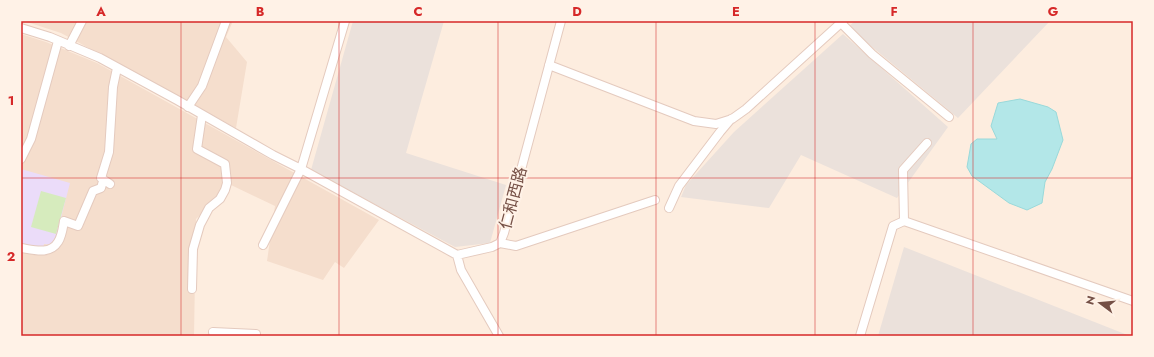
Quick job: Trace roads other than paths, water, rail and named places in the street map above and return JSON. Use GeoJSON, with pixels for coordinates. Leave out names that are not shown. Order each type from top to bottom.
{"type":"FeatureCollection","features":[{"type":"Feature","properties":{"kind":"street"},"geometry":{"type":"LineString","coordinates":[[69,46],[82,21]]}},
{"type":"Feature","properties":{"kind":"street"},"geometry":{"type":"LineString","coordinates":[[188,108],[202,86],[226,21]]}},
{"type":"Feature","properties":{"kind":"street"},"geometry":{"type":"LineString","coordinates":[[262,245],[301,169],[345,21]]}},
{"type":"Feature","properties":{"kind":"street","name":"仁和西路"},"geometry":{"type":"LineString","coordinates":[[457,255],[500,243],[504,233],[561,21]]}},
{"type":"Feature","properties":{"kind":"street"},"geometry":{"type":"LineString","coordinates":[[669,208],[679,186],[720,132],[732,119],[746,109],[842,22],[872,54],[949,117]]}},
{"type":"Feature","properties":{"kind":"street"},"geometry":{"type":"LineString","coordinates":[[21,28],[100,58],[273,155],[457,255],[461,270],[499,336]]}},
{"type":"Feature","properties":{"kind":"street"},"geometry":{"type":"LineString","coordinates":[[21,159],[31,139],[58,41]]}},
{"type":"Feature","properties":{"kind":"street"},"geometry":{"type":"LineString","coordinates":[[548,65],[694,120],[716,124],[732,119]]}},
{"type":"Feature","properties":{"kind":"street"},"geometry":{"type":"LineString","coordinates":[[21,248],[42,251],[51,249],[59,241],[64,220],[78,226],[93,191],[101,188],[106,182],[101,178],[109,152],[113,87],[117,68]]}},
{"type":"Feature","properties":{"kind":"street"},"geometry":{"type":"LineString","coordinates":[[192,289],[193,249],[200,225],[209,208],[220,199],[227,183],[225,164],[197,149],[202,115]]}},
{"type":"Feature","properties":{"kind":"street"},"geometry":{"type":"LineString","coordinates":[[904,221],[903,170],[927,143]]}},
{"type":"Feature","properties":{"kind":"street"},"geometry":{"type":"LineString","coordinates":[[500,243],[516,246],[655,200]]}},
{"type":"Feature","properties":{"kind":"street"},"geometry":{"type":"LineString","coordinates":[[860,336],[893,226],[904,221],[1133,301]]}},
{"type":"Feature","properties":{"kind":"street"},"geometry":{"type":"LineString","coordinates":[[214,336],[213,332],[256,334],[256,336]]}},
{"type":"Feature","properties":{"kind":"water"},"geometry":{"type":"Polygon","coordinates":[[[1020,99],[1048,107],[1056,112],[1063,140],[1052,169],[1045,182],[1042,203],[1027,210],[1009,203],[972,176],[967,167],[971,144],[977,139],[997,139],[991,126],[998,103],[1020,99]]]}}]}
